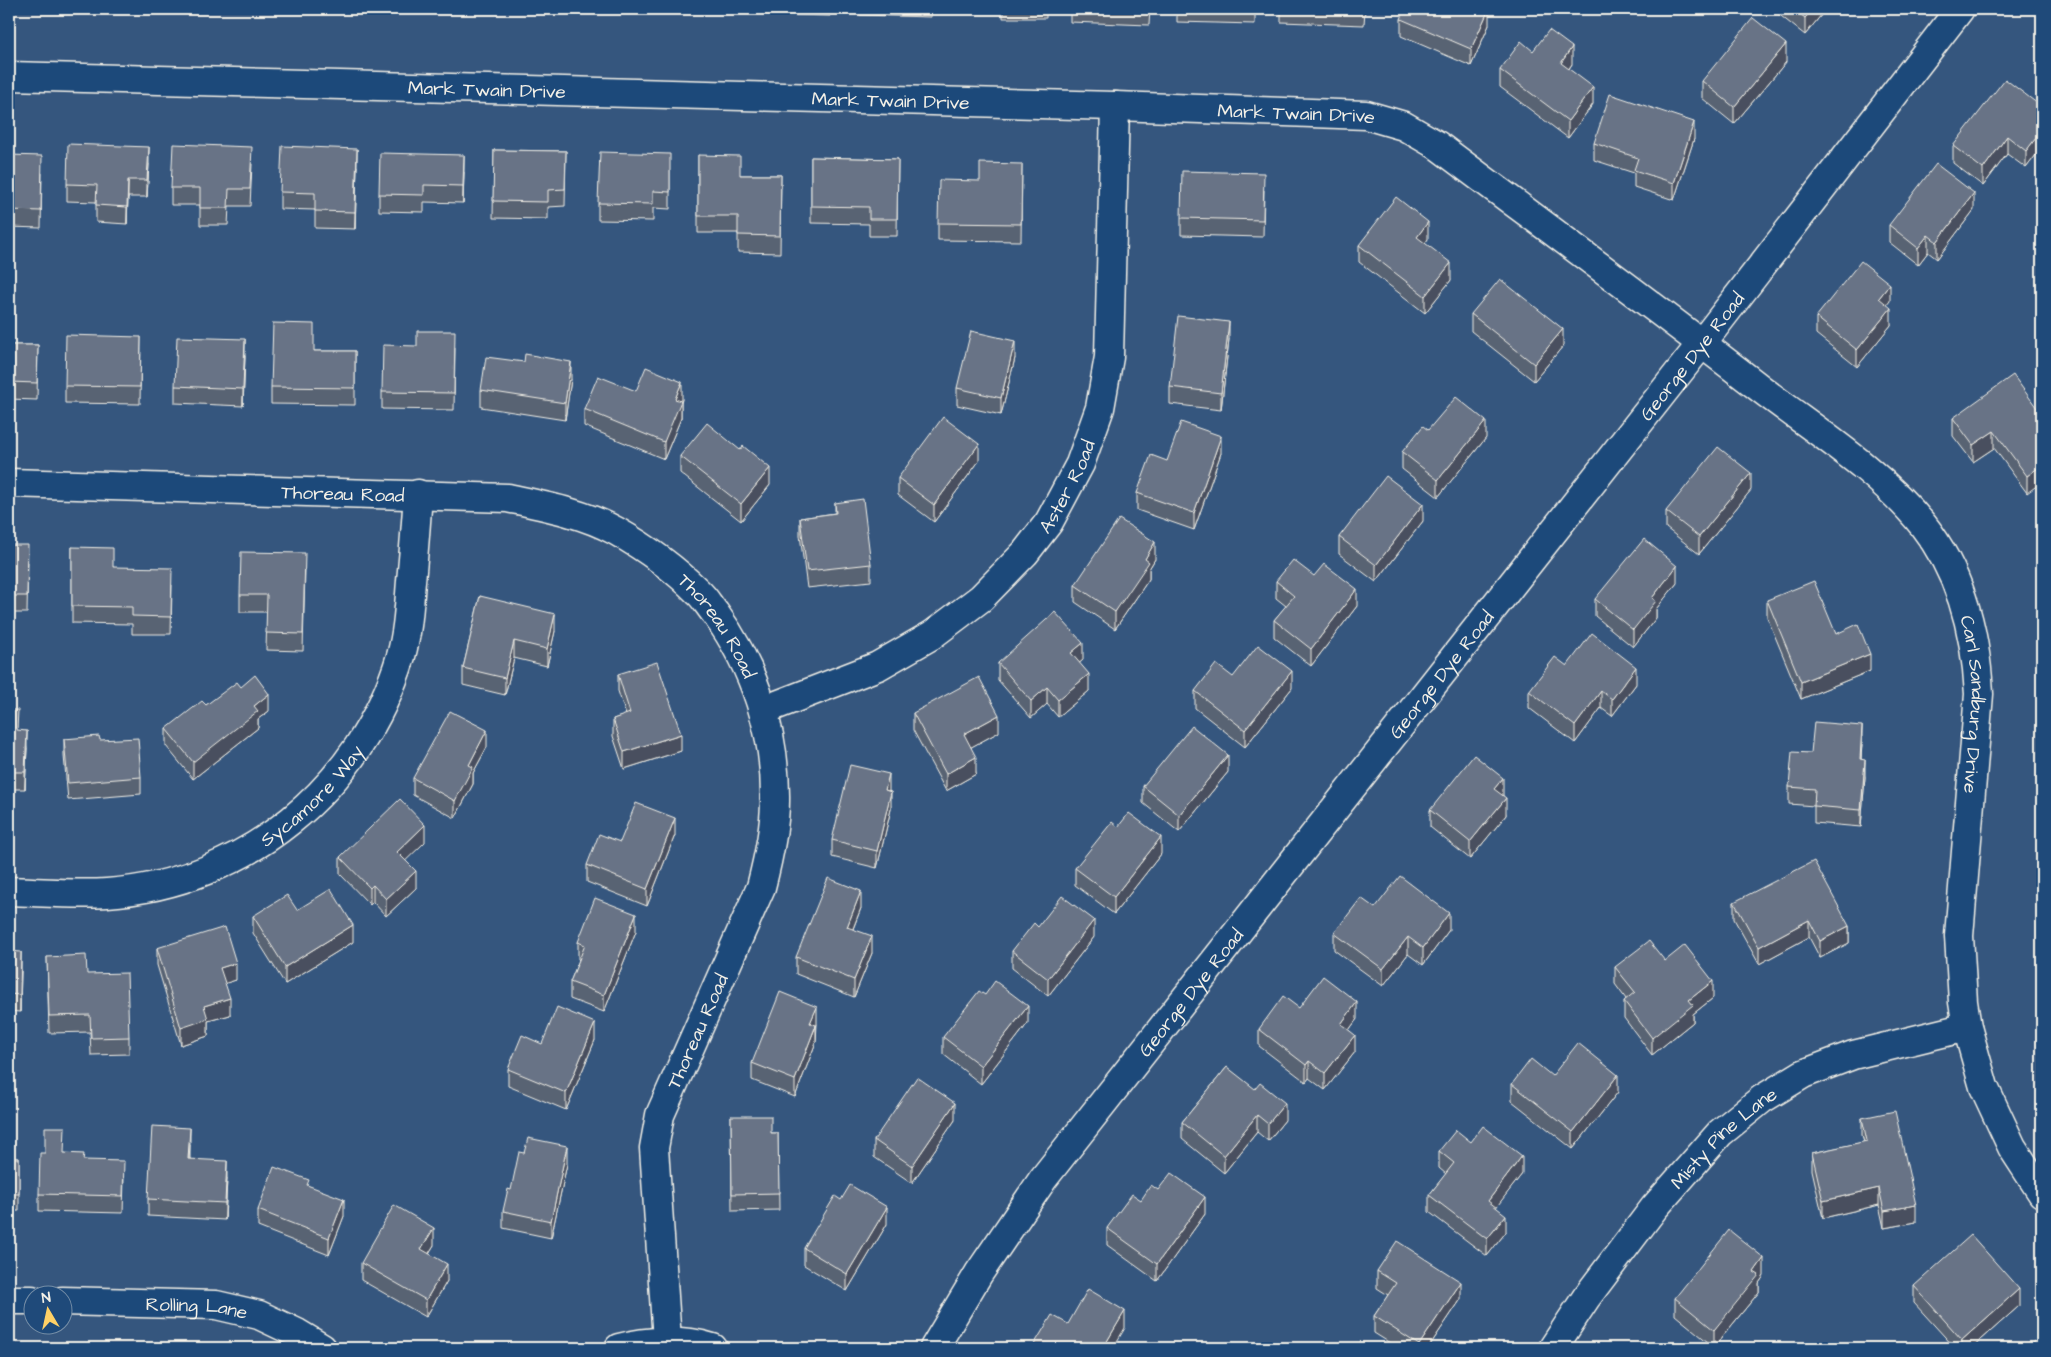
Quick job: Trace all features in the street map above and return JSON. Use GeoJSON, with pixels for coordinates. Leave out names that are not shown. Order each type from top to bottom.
{"type":"FeatureCollection","features":[{"type":"Feature","properties":{"kind":"street","name":"George Dye Road"},"geometry":{"type":"LineString","coordinates":[[934,1348],[979,1273],[1042,1179],[1702,343],[1960,9]]}},
{"type":"Feature","properties":{"kind":"street","name":"Mark Twain Drive"},"geometry":{"type":"LineString","coordinates":[[9,76],[1115,106],[1366,115],[1404,126],[1437,145],[1702,343]]}},
{"type":"Feature","properties":{"kind":"street","name":"Aster Road"},"geometry":{"type":"LineString","coordinates":[[764,710],[878,666],[932,635],[981,598],[1025,553],[1049,522],[1080,464],[1100,408],[1110,357],[1115,106]]}},
{"type":"Feature","properties":{"kind":"street","name":"Carl Sandburg Drive"},"geometry":{"type":"LineString","coordinates":[[1702,343],[1888,486],[1924,526],[1950,569],[1967,614],[1977,662],[1979,694],[1959,936],[1963,1002],[1984,1087],[2012,1147],[2042,1193]]}},
{"type":"Feature","properties":{"kind":"street","name":"Thoreau Road"},"geometry":{"type":"LineString","coordinates":[[9,483],[508,498],[563,509],[615,530],[663,561],[700,593],[728,631],[753,678],[764,710],[773,755],[776,802],[768,860],[761,887],[660,1115],[654,1148],[667,1341]]}},
{"type":"Feature","properties":{"kind":"street","name":"Sycamore Way"},"geometry":{"type":"LineString","coordinates":[[9,891],[107,893],[169,883],[227,862],[276,833],[315,800],[352,758],[381,709],[401,656],[408,624],[418,494]]}},
{"type":"Feature","properties":{"kind":"street","name":"Misty Pine Lane"},"geometry":{"type":"LineString","coordinates":[[1553,1348],[1586,1298],[1654,1208],[1720,1133],[1762,1099],[1803,1074],[1853,1054],[1968,1027]]}},
{"type":"Feature","properties":{"kind":"street"},"geometry":{"type":"LineString","coordinates":[[9,1300],[22,1300]]}},
{"type":"Feature","properties":{"kind":"street","name":"Rolling Lane"},"geometry":{"type":"LineString","coordinates":[[72,1301],[216,1305],[259,1315],[322,1348]]}},
{"type":"Feature","properties":{"kind":"street"},"geometry":{"type":"LineString","coordinates":[[619,1348],[667,1341],[713,1348]]}},
{"type":"Feature","properties":{"kind":"building"},"geometry":{"type":"Polygon","coordinates":[[[1405,9],[1489,9],[1471,49],[1401,19],[1405,9]]]}},
{"type":"Feature","properties":{"kind":"building"},"geometry":{"type":"Polygon","coordinates":[[[1794,9],[1813,9],[1805,18],[1794,9]]]}},
{"type":"Feature","properties":{"kind":"building"},"geometry":{"type":"Polygon","coordinates":[[[1753,18],[1786,44],[1734,107],[1702,81],[1753,18]]]}},
{"type":"Feature","properties":{"kind":"building"},"geometry":{"type":"Polygon","coordinates":[[[1549,30],[1572,47],[1561,63],[1593,87],[1568,121],[1500,70],[1521,41],[1533,51],[1549,30]]]}},
{"type":"Feature","properties":{"kind":"building"},"geometry":{"type":"Polygon","coordinates":[[[2005,79],[2042,107],[2042,130],[2026,151],[2007,136],[1983,169],[1953,146],[2005,79]]]}},
{"type":"Feature","properties":{"kind":"building"},"geometry":{"type":"Polygon","coordinates":[[[1610,94],[1694,122],[1674,183],[1634,170],[1638,158],[1594,143],[1610,94]]]}},
{"type":"Feature","properties":{"kind":"building"},"geometry":{"type":"Polygon","coordinates":[[[68,144],[149,147],[147,180],[128,180],[127,207],[96,205],[97,185],[67,184],[68,144]]]}},
{"type":"Feature","properties":{"kind":"building"},"geometry":{"type":"Polygon","coordinates":[[[173,144],[252,147],[250,189],[229,189],[228,208],[200,208],[200,188],[171,188],[173,144]]]}},
{"type":"Feature","properties":{"kind":"building"},"geometry":{"type":"Polygon","coordinates":[[[282,146],[357,149],[355,212],[315,211],[315,193],[280,192],[282,146]]]}},
{"type":"Feature","properties":{"kind":"building"},"geometry":{"type":"Polygon","coordinates":[[[494,150],[566,151],[565,189],[548,190],[548,202],[493,201],[494,150]]]}},
{"type":"Feature","properties":{"kind":"building"},"geometry":{"type":"Polygon","coordinates":[[[600,152],[670,154],[670,192],[653,191],[653,204],[598,203],[600,152]]]}},
{"type":"Feature","properties":{"kind":"building"},"geometry":{"type":"Polygon","coordinates":[[[380,153],[464,155],[463,186],[424,185],[424,195],[379,194],[380,153]]]}},
{"type":"Feature","properties":{"kind":"building"},"geometry":{"type":"Polygon","coordinates":[[[9,155],[42,156],[41,211],[9,210],[9,155]]]}},
{"type":"Feature","properties":{"kind":"building"},"geometry":{"type":"Polygon","coordinates":[[[698,155],[740,156],[740,175],[781,175],[780,236],[738,235],[738,216],[698,216],[698,155]]]}},
{"type":"Feature","properties":{"kind":"building"},"geometry":{"type":"Polygon","coordinates":[[[811,157],[898,159],[897,219],[869,219],[869,207],[811,206],[811,157]]]}},
{"type":"Feature","properties":{"kind":"building"},"geometry":{"type":"Polygon","coordinates":[[[980,163],[1022,164],[1021,224],[938,223],[939,180],[980,181],[980,163]]]}},
{"type":"Feature","properties":{"kind":"building"},"geometry":{"type":"Polygon","coordinates":[[[1936,164],[1974,193],[1937,242],[1928,235],[1918,248],[1889,225],[1936,164]]]}},
{"type":"Feature","properties":{"kind":"building"},"geometry":{"type":"Polygon","coordinates":[[[1182,171],[1264,173],[1263,220],[1181,218],[1182,171]]]}},
{"type":"Feature","properties":{"kind":"building"},"geometry":{"type":"Polygon","coordinates":[[[1396,197],[1428,222],[1417,237],[1451,263],[1425,296],[1359,245],[1396,197]]]}},
{"type":"Feature","properties":{"kind":"building"},"geometry":{"type":"Polygon","coordinates":[[[1861,261],[1890,284],[1879,298],[1891,308],[1857,350],[1816,317],[1861,261]]]}},
{"type":"Feature","properties":{"kind":"building"},"geometry":{"type":"Polygon","coordinates":[[[1500,279],[1563,329],[1534,364],[1471,314],[1500,279]]]}},
{"type":"Feature","properties":{"kind":"building"},"geometry":{"type":"Polygon","coordinates":[[[1178,316],[1229,322],[1221,393],[1170,387],[1178,316]]]}},
{"type":"Feature","properties":{"kind":"building"},"geometry":{"type":"Polygon","coordinates":[[[273,323],[314,324],[314,351],[355,351],[355,388],[271,387],[273,323]]]}},
{"type":"Feature","properties":{"kind":"building"},"geometry":{"type":"Polygon","coordinates":[[[417,331],[455,331],[454,393],[382,392],[383,345],[417,346],[417,331]]]}},
{"type":"Feature","properties":{"kind":"building"},"geometry":{"type":"Polygon","coordinates":[[[971,331],[1015,341],[1001,398],[957,388],[971,331]]]}},
{"type":"Feature","properties":{"kind":"building"},"geometry":{"type":"Polygon","coordinates":[[[66,335],[141,337],[140,387],[65,386],[66,335]]]}},
{"type":"Feature","properties":{"kind":"building"},"geometry":{"type":"Polygon","coordinates":[[[177,337],[245,339],[243,389],[175,386],[177,337]]]}},
{"type":"Feature","properties":{"kind":"building"},"geometry":{"type":"Polygon","coordinates":[[[9,345],[38,345],[37,383],[9,382],[9,345]]]}},
{"type":"Feature","properties":{"kind":"building"},"geometry":{"type":"Polygon","coordinates":[[[525,354],[571,362],[565,403],[481,390],[486,357],[524,362],[525,354]]]}},
{"type":"Feature","properties":{"kind":"building"},"geometry":{"type":"Polygon","coordinates":[[[646,367],[682,382],[675,399],[681,401],[664,442],[584,409],[598,376],[636,391],[646,367]]]}},
{"type":"Feature","properties":{"kind":"building"},"geometry":{"type":"Polygon","coordinates":[[[2013,375],[2042,415],[2042,465],[2027,476],[1994,431],[1973,445],[1953,418],[2013,375]]]}},
{"type":"Feature","properties":{"kind":"building"},"geometry":{"type":"Polygon","coordinates":[[[1456,397],[1486,421],[1438,480],[1402,452],[1423,426],[1428,430],[1456,397]]]}},
{"type":"Feature","properties":{"kind":"building"},"geometry":{"type":"Polygon","coordinates":[[[943,417],[979,444],[934,505],[898,478],[943,417]]]}},
{"type":"Feature","properties":{"kind":"building"},"geometry":{"type":"Polygon","coordinates":[[[1181,422],[1221,436],[1194,513],[1137,493],[1151,455],[1167,461],[1181,422]]]}},
{"type":"Feature","properties":{"kind":"building"},"geometry":{"type":"Polygon","coordinates":[[[707,423],[740,450],[743,446],[770,468],[741,504],[680,456],[707,423]]]}},
{"type":"Feature","properties":{"kind":"building"},"geometry":{"type":"Polygon","coordinates":[[[1718,447],[1751,473],[1699,537],[1666,511],[1718,447]]]}},
{"type":"Feature","properties":{"kind":"building"},"geometry":{"type":"Polygon","coordinates":[[[1386,476],[1423,504],[1376,565],[1339,537],[1386,476]]]}},
{"type":"Feature","properties":{"kind":"building"},"geometry":{"type":"Polygon","coordinates":[[[863,499],[871,564],[807,571],[800,518],[836,513],[835,503],[863,499]]]}},
{"type":"Feature","properties":{"kind":"building"},"geometry":{"type":"Polygon","coordinates":[[[1119,519],[1155,542],[1145,559],[1149,562],[1115,612],[1075,585],[1119,519]]]}},
{"type":"Feature","properties":{"kind":"building"},"geometry":{"type":"Polygon","coordinates":[[[1644,539],[1677,566],[1652,598],[1656,601],[1633,630],[1595,599],[1644,539]]]}},
{"type":"Feature","properties":{"kind":"building"},"geometry":{"type":"Polygon","coordinates":[[[9,545],[28,545],[27,596],[9,596],[9,545]]]}},
{"type":"Feature","properties":{"kind":"building"},"geometry":{"type":"Polygon","coordinates":[[[72,547],[113,548],[113,567],[172,568],[171,617],[132,616],[132,607],[72,606],[72,547]]]}},
{"type":"Feature","properties":{"kind":"building"},"geometry":{"type":"Polygon","coordinates":[[[241,552],[305,553],[303,634],[266,633],[267,595],[240,595],[241,552]]]}},
{"type":"Feature","properties":{"kind":"building"},"geometry":{"type":"Polygon","coordinates":[[[1293,560],[1314,576],[1324,564],[1357,589],[1311,649],[1274,620],[1294,596],[1276,581],[1293,560]]]}},
{"type":"Feature","properties":{"kind":"building"},"geometry":{"type":"Polygon","coordinates":[[[1814,581],[1836,634],[1858,624],[1870,654],[1801,682],[1767,600],[1814,581]]]}},
{"type":"Feature","properties":{"kind":"building"},"geometry":{"type":"Polygon","coordinates":[[[480,596],[555,614],[547,649],[514,641],[505,678],[463,668],[480,596]]]}},
{"type":"Feature","properties":{"kind":"building"},"geometry":{"type":"Polygon","coordinates":[[[1055,612],[1083,643],[1071,653],[1089,674],[1058,700],[1047,687],[1031,701],[998,663],[1055,612]]]}},
{"type":"Feature","properties":{"kind":"building"},"geometry":{"type":"Polygon","coordinates":[[[1592,633],[1636,667],[1612,699],[1601,691],[1575,726],[1529,691],[1555,657],[1567,666],[1592,633]]]}},
{"type":"Feature","properties":{"kind":"building"},"geometry":{"type":"Polygon","coordinates":[[[1258,645],[1292,671],[1245,730],[1195,691],[1216,664],[1233,677],[1258,645]]]}},
{"type":"Feature","properties":{"kind":"building"},"geometry":{"type":"Polygon","coordinates":[[[657,662],[681,734],[624,752],[613,719],[630,713],[618,674],[657,662]]]}},
{"type":"Feature","properties":{"kind":"building"},"geometry":{"type":"Polygon","coordinates":[[[255,675],[269,694],[254,706],[258,711],[193,762],[166,729],[202,701],[206,705],[237,682],[241,687],[255,675]]]}},
{"type":"Feature","properties":{"kind":"building"},"geometry":{"type":"Polygon","coordinates":[[[979,677],[999,715],[964,734],[976,757],[946,774],[913,713],[979,677]]]}},
{"type":"Feature","properties":{"kind":"building"},"geometry":{"type":"Polygon","coordinates":[[[9,710],[18,710],[17,730],[27,731],[25,772],[9,772],[9,710]]]}},
{"type":"Feature","properties":{"kind":"building"},"geometry":{"type":"Polygon","coordinates":[[[450,711],[487,730],[469,765],[473,767],[455,801],[413,778],[450,711]]]}},
{"type":"Feature","properties":{"kind":"building"},"geometry":{"type":"Polygon","coordinates":[[[1814,722],[1862,726],[1860,759],[1865,760],[1861,810],[1814,806],[1815,789],[1789,787],[1792,752],[1811,753],[1814,722]]]}},
{"type":"Feature","properties":{"kind":"building"},"geometry":{"type":"Polygon","coordinates":[[[1192,726],[1228,755],[1179,815],[1143,786],[1192,726]]]}},
{"type":"Feature","properties":{"kind":"building"},"geometry":{"type":"Polygon","coordinates":[[[99,736],[100,740],[138,738],[141,777],[68,783],[64,739],[99,736]]]}},
{"type":"Feature","properties":{"kind":"building"},"geometry":{"type":"Polygon","coordinates":[[[1474,755],[1503,778],[1494,789],[1506,798],[1470,842],[1430,810],[1474,755]]]}},
{"type":"Feature","properties":{"kind":"building"},"geometry":{"type":"Polygon","coordinates":[[[850,765],[889,774],[885,790],[891,792],[877,851],[832,840],[850,765]]]}},
{"type":"Feature","properties":{"kind":"building"},"geometry":{"type":"Polygon","coordinates":[[[400,799],[425,825],[397,852],[416,871],[386,899],[373,885],[370,888],[340,857],[400,799]]]}},
{"type":"Feature","properties":{"kind":"building"},"geometry":{"type":"Polygon","coordinates":[[[636,803],[675,818],[647,889],[587,865],[599,834],[620,842],[636,803]]]}},
{"type":"Feature","properties":{"kind":"building"},"geometry":{"type":"Polygon","coordinates":[[[1129,813],[1161,837],[1114,897],[1075,868],[1112,822],[1118,827],[1129,813]]]}},
{"type":"Feature","properties":{"kind":"building"},"geometry":{"type":"Polygon","coordinates":[[[1814,861],[1849,926],[1820,941],[1809,920],[1759,947],[1734,902],[1814,861]]]}},
{"type":"Feature","properties":{"kind":"building"},"geometry":{"type":"Polygon","coordinates":[[[1400,876],[1449,913],[1423,948],[1408,937],[1383,969],[1334,933],[1361,898],[1375,908],[1400,876]]]}},
{"type":"Feature","properties":{"kind":"building"},"geometry":{"type":"Polygon","coordinates":[[[828,878],[861,891],[847,927],[872,936],[854,980],[796,957],[828,878]]]}},
{"type":"Feature","properties":{"kind":"building"},"geometry":{"type":"Polygon","coordinates":[[[331,889],[353,925],[285,967],[253,916],[287,895],[297,910],[331,889]]]}},
{"type":"Feature","properties":{"kind":"building"},"geometry":{"type":"Polygon","coordinates":[[[1062,896],[1094,920],[1048,979],[1012,951],[1034,923],[1038,927],[1062,896]]]}},
{"type":"Feature","properties":{"kind":"building"},"geometry":{"type":"Polygon","coordinates":[[[595,898],[636,914],[604,995],[570,982],[585,945],[578,942],[595,898]]]}},
{"type":"Feature","properties":{"kind":"building"},"geometry":{"type":"Polygon","coordinates":[[[225,927],[236,963],[220,968],[230,998],[204,1006],[208,1019],[181,1028],[157,948],[225,927]]]}},
{"type":"Feature","properties":{"kind":"building"},"geometry":{"type":"Polygon","coordinates":[[[1649,941],[1665,961],[1685,945],[1713,981],[1689,1000],[1693,1005],[1652,1038],[1624,1001],[1635,992],[1615,967],[1649,941]]]}},
{"type":"Feature","properties":{"kind":"building"},"geometry":{"type":"Polygon","coordinates":[[[9,951],[21,952],[20,995],[9,994],[9,951]]]}},
{"type":"Feature","properties":{"kind":"building"},"geometry":{"type":"Polygon","coordinates":[[[86,955],[87,974],[127,973],[129,1037],[91,1038],[90,1015],[49,1016],[47,957],[86,955]]]}},
{"type":"Feature","properties":{"kind":"building"},"geometry":{"type":"Polygon","coordinates":[[[1323,976],[1357,1002],[1341,1024],[1355,1035],[1325,1073],[1309,1061],[1306,1065],[1259,1029],[1283,996],[1299,1008],[1323,976]]]}},
{"type":"Feature","properties":{"kind":"building"},"geometry":{"type":"Polygon","coordinates":[[[995,981],[1028,1006],[981,1066],[943,1037],[979,991],[985,995],[995,981]]]}},
{"type":"Feature","properties":{"kind":"building"},"geometry":{"type":"Polygon","coordinates":[[[780,992],[817,1007],[810,1023],[816,1025],[795,1080],[752,1063],[780,992]]]}},
{"type":"Feature","properties":{"kind":"building"},"geometry":{"type":"Polygon","coordinates":[[[557,1007],[595,1023],[566,1093],[508,1069],[522,1035],[542,1044],[557,1007]]]}},
{"type":"Feature","properties":{"kind":"building"},"geometry":{"type":"Polygon","coordinates":[[[1578,1043],[1618,1075],[1573,1132],[1512,1084],[1531,1059],[1552,1076],[1578,1043]]]}},
{"type":"Feature","properties":{"kind":"building"},"geometry":{"type":"Polygon","coordinates":[[[1227,1067],[1255,1089],[1260,1083],[1285,1103],[1268,1124],[1257,1115],[1224,1156],[1182,1122],[1227,1067]]]}},
{"type":"Feature","properties":{"kind":"building"},"geometry":{"type":"Polygon","coordinates":[[[917,1077],[955,1103],[912,1166],[874,1140],[917,1077]]]}},
{"type":"Feature","properties":{"kind":"building"},"geometry":{"type":"Polygon","coordinates":[[[1895,1111],[1916,1205],[1884,1211],[1879,1188],[1823,1201],[1812,1153],[1867,1141],[1862,1118],[1895,1111]]]}},
{"type":"Feature","properties":{"kind":"building"},"geometry":{"type":"Polygon","coordinates":[[[731,1116],[771,1116],[771,1133],[778,1133],[779,1193],[732,1194],[731,1116]]]}},
{"type":"Feature","properties":{"kind":"building"},"geometry":{"type":"Polygon","coordinates":[[[152,1126],[190,1128],[188,1159],[227,1161],[225,1203],[148,1199],[152,1126]]]}},
{"type":"Feature","properties":{"kind":"building"},"geometry":{"type":"Polygon","coordinates":[[[1483,1126],[1522,1156],[1488,1201],[1506,1215],[1487,1239],[1429,1195],[1454,1163],[1439,1151],[1456,1130],[1471,1142],[1483,1126]]]}},
{"type":"Feature","properties":{"kind":"building"},"geometry":{"type":"Polygon","coordinates":[[[45,1127],[65,1127],[64,1153],[84,1154],[83,1160],[124,1161],[123,1196],[39,1194],[40,1153],[45,1153],[45,1127]]]}},
{"type":"Feature","properties":{"kind":"building"},"geometry":{"type":"Polygon","coordinates":[[[528,1138],[567,1146],[551,1221],[503,1211],[508,1189],[511,1190],[519,1152],[524,1153],[528,1138]]]}},
{"type":"Feature","properties":{"kind":"building"},"geometry":{"type":"Polygon","coordinates":[[[9,1158],[19,1158],[19,1194],[9,1194],[9,1158]]]}},
{"type":"Feature","properties":{"kind":"building"},"geometry":{"type":"Polygon","coordinates":[[[274,1167],[309,1180],[307,1185],[344,1199],[329,1238],[258,1210],[274,1167]]]}},
{"type":"Feature","properties":{"kind":"building"},"geometry":{"type":"Polygon","coordinates":[[[1171,1173],[1205,1197],[1157,1264],[1107,1228],[1132,1194],[1141,1200],[1151,1185],[1158,1190],[1171,1173]]]}},
{"type":"Feature","properties":{"kind":"building"},"geometry":{"type":"Polygon","coordinates":[[[850,1185],[887,1207],[847,1274],[804,1248],[835,1196],[841,1200],[850,1185]]]}},
{"type":"Feature","properties":{"kind":"building"},"geometry":{"type":"Polygon","coordinates":[[[394,1205],[434,1228],[421,1249],[447,1264],[426,1300],[361,1263],[394,1205]]]}},
{"type":"Feature","properties":{"kind":"building"},"geometry":{"type":"Polygon","coordinates":[[[1729,1230],[1764,1258],[1754,1272],[1759,1275],[1714,1330],[1675,1298],[1729,1230]]]}},
{"type":"Feature","properties":{"kind":"building"},"geometry":{"type":"Polygon","coordinates":[[[1971,1235],[2019,1289],[1962,1340],[1914,1286],[1971,1235]]]}},
{"type":"Feature","properties":{"kind":"building"},"geometry":{"type":"Polygon","coordinates":[[[1397,1241],[1461,1282],[1419,1345],[1374,1316],[1396,1283],[1377,1271],[1397,1241]]]}},
{"type":"Feature","properties":{"kind":"building"},"geometry":{"type":"Polygon","coordinates":[[[1088,1289],[1125,1311],[1103,1348],[1032,1348],[1052,1315],[1068,1324],[1088,1289]]]}},
{"type":"Feature","properties":{"kind":"building"},"geometry":{"type":"Polygon","coordinates":[[[2039,1336],[2042,1339],[2042,1348],[2029,1348],[2039,1336]]]}}]}
